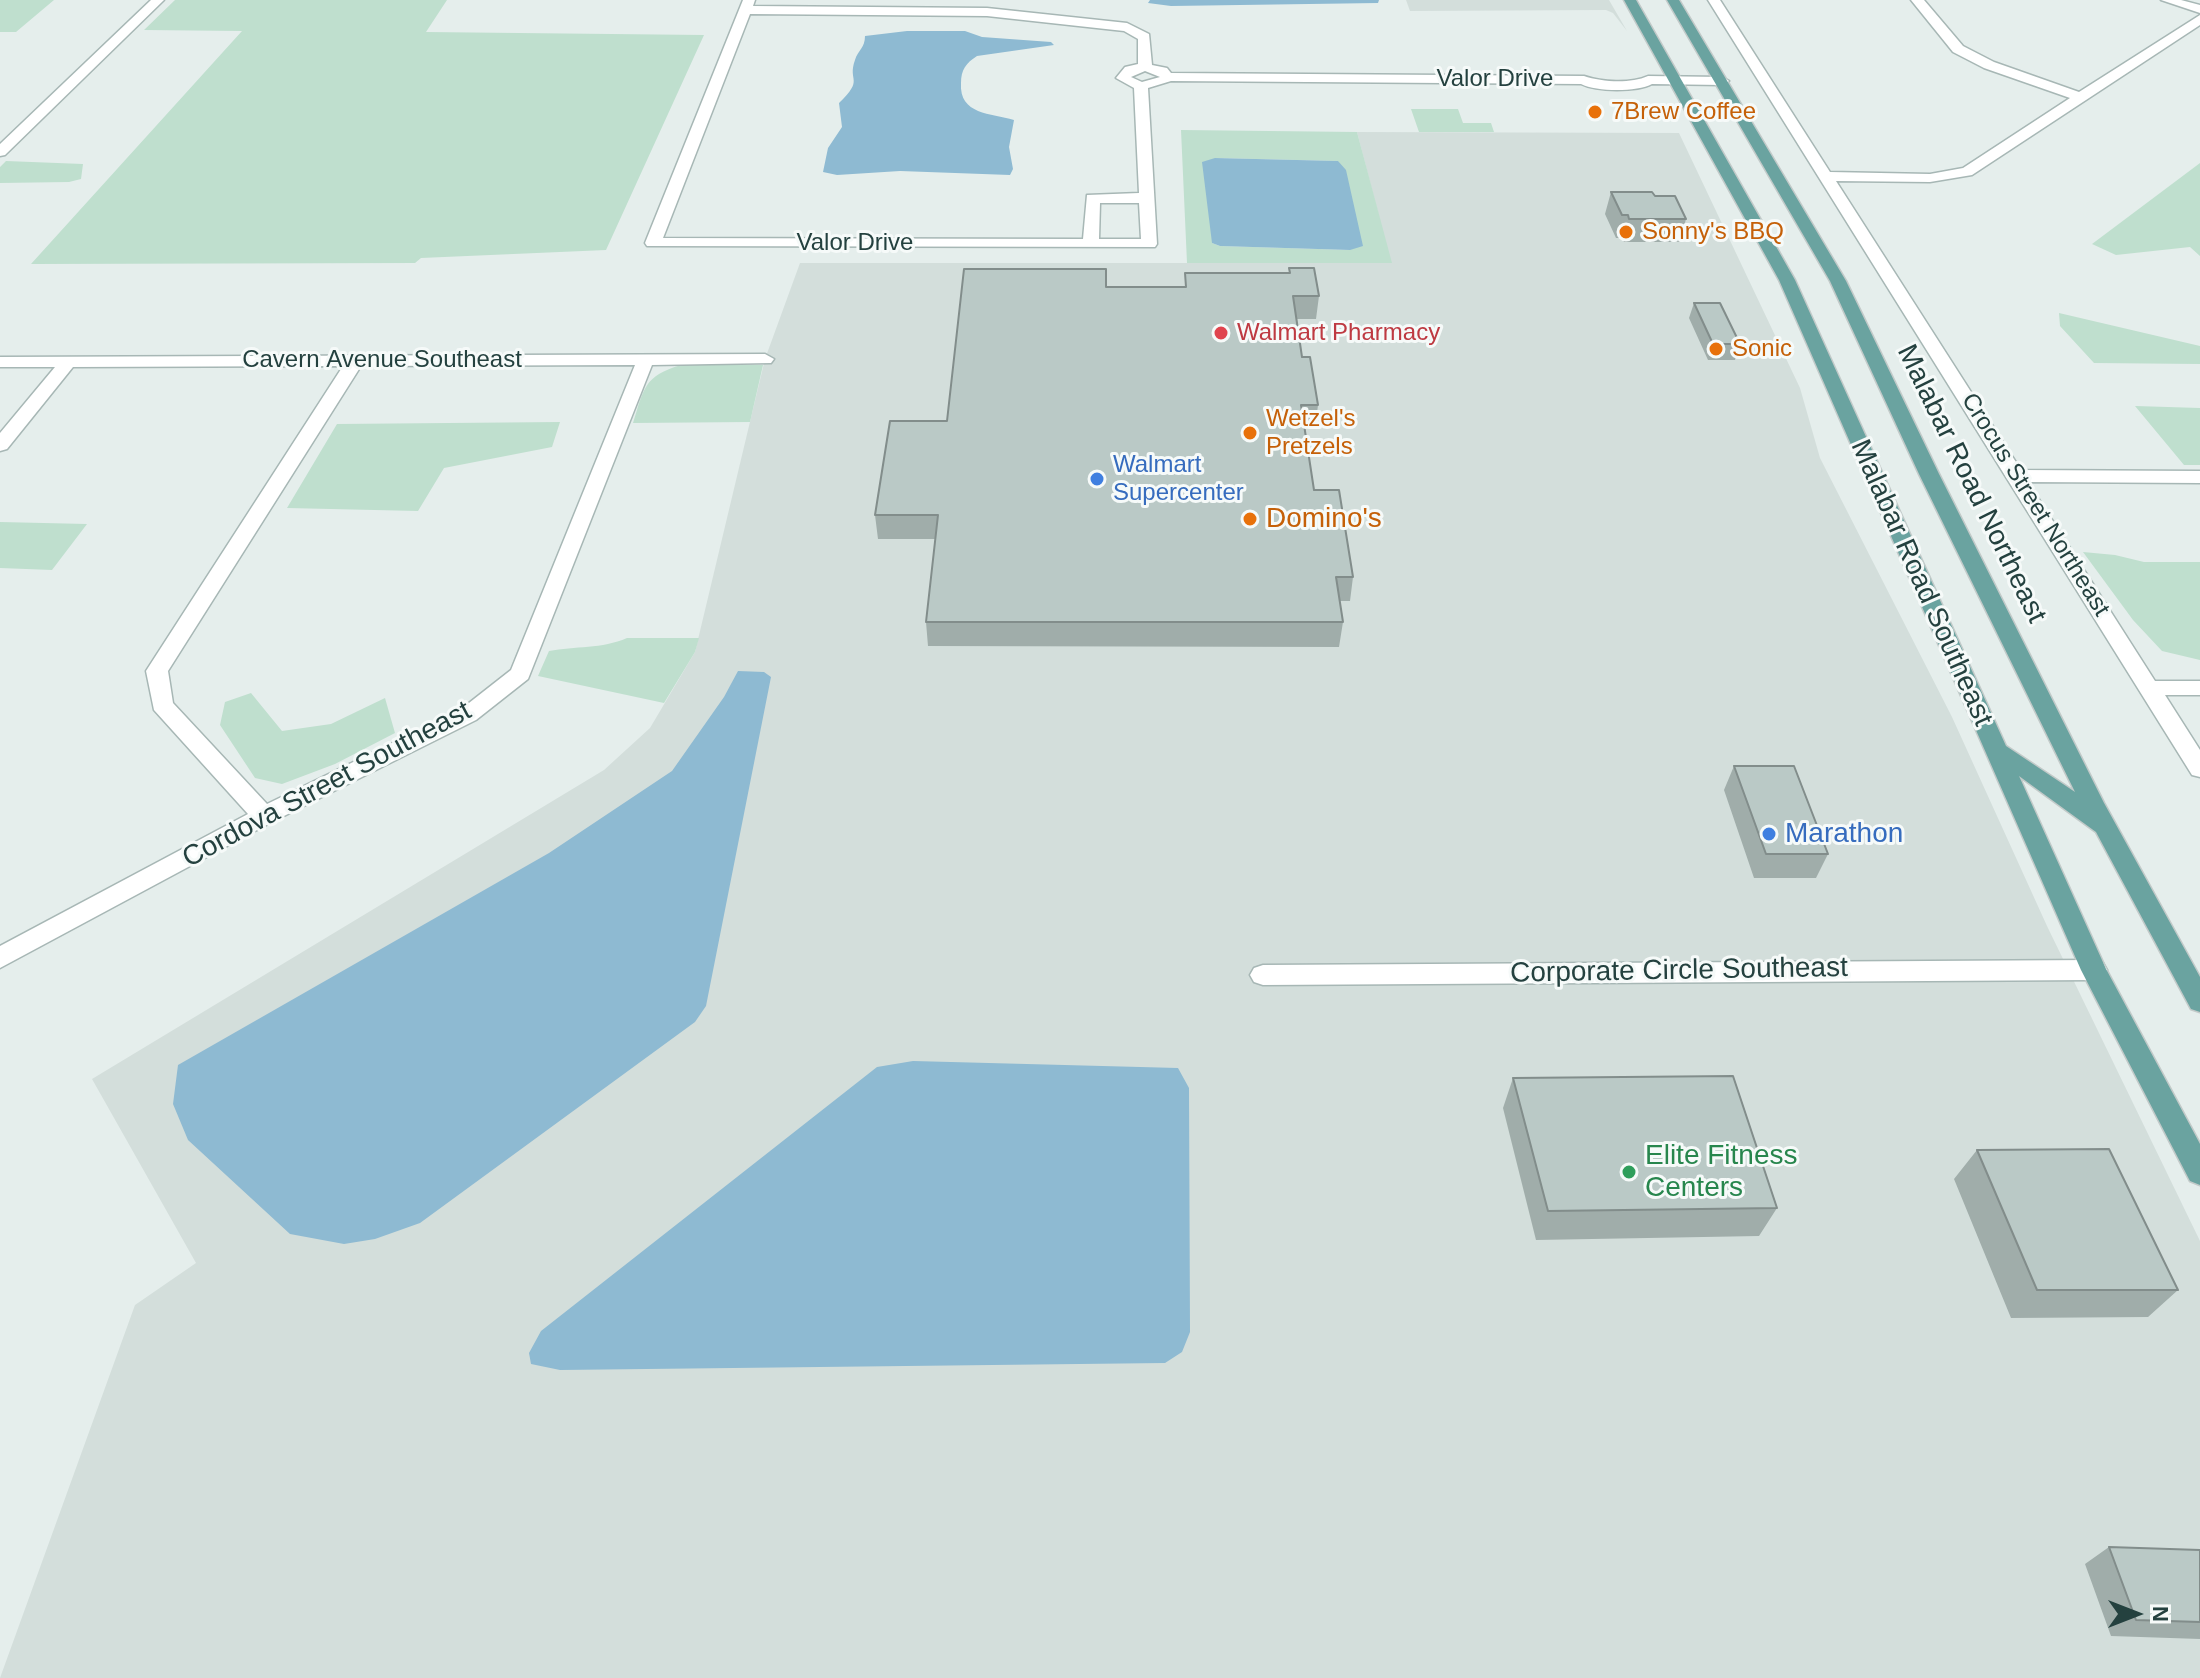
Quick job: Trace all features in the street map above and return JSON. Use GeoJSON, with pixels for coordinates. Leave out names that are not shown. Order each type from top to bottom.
{"type":"FeatureCollection","features":[{"type":"Feature","properties":{"kind":"main road","name":"Malabar Road Southeast"},"geometry":{"type":"LineString","coordinates":[[1630,0],[1787,280],[2094,970],[2200,1172]]}},
{"type":"Feature","properties":{"kind":"main road","name":"Malabar Road Northeast"},"geometry":{"type":"LineString","coordinates":[[1673,0],[1838,281],[1929,474],[2107,830],[2192,974],[2200,1001]]}},
{"type":"Feature","properties":{"kind":"main road"},"geometry":{"type":"LineString","coordinates":[[1995,750],[2047,782],[2107,830]]}},
{"type":"Feature","properties":{"kind":"street"},"geometry":{"type":"LineString","coordinates":[[0,152],[158,0]]}},
{"type":"Feature","properties":{"kind":"street","name":"Crocus Street Northeast"},"geometry":{"type":"LineString","coordinates":[[1714,0],[2200,769]]}},
{"type":"Feature","properties":{"kind":"street"},"geometry":{"type":"LineString","coordinates":[[1917,0],[1958,49],[1989,65],[2080,97]]}},
{"type":"Feature","properties":{"kind":"street"},"geometry":{"type":"LineString","coordinates":[[2167,0],[2200,9]]}},
{"type":"Feature","properties":{"kind":"street","name":"Valor Drive"},"geometry":{"type":"LineString","coordinates":[[1141,86],[1149,244],[653,243],[747,5],[884,5],[1127,27],[1144,37],[1145,67]]}},
{"type":"Feature","properties":{"kind":"street"},"geometry":{"type":"LineString","coordinates":[[1827,176],[1930,178],[1967,172],[2200,19]]}},
{"type":"Feature","properties":{"kind":"street","name":"Valor Drive"},"geometry":{"type":"LineString","coordinates":[[1167,77],[1162,71],[1145,67],[1123,75],[1125,81],[1141,86],[1155,85],[1167,77],[1584,80],[1591,84],[1643,84],[1649,80],[1722,81]]}},
{"type":"Feature","properties":{"kind":"street"},"geometry":{"type":"LineString","coordinates":[[1091,244],[1092,198],[1147,198]]}},
{"type":"Feature","properties":{"kind":"street","name":"Cordova Street Southeast"},"geometry":{"type":"LineString","coordinates":[[0,958],[264,816],[468,715],[520,674],[646,359]]}},
{"type":"Feature","properties":{"kind":"street","name":"Cavern Avenue Southeast"},"geometry":{"type":"LineString","coordinates":[[0,362],[765,359]]}},
{"type":"Feature","properties":{"kind":"street"},"geometry":{"type":"LineString","coordinates":[[264,816],[162,705],[157,671],[356,360]]}},
{"type":"Feature","properties":{"kind":"street"},"geometry":{"type":"LineString","coordinates":[[0,445],[69,361]]}},
{"type":"Feature","properties":{"kind":"street"},"geometry":{"type":"LineString","coordinates":[[2017,476],[2200,477]]}},
{"type":"Feature","properties":{"kind":"street"},"geometry":{"type":"LineString","coordinates":[[2151,688],[2200,688]]}},
{"type":"Feature","properties":{"kind":"street","name":"Corporate Circle Southeast"},"geometry":{"type":"LineString","coordinates":[[1263,975],[2094,970]]}},
{"type":"Feature","properties":{"kind":"shaded area"},"geometry":{"type":"Polygon","coordinates":[[[1406,0],[1609,0],[1627,31],[1613,13],[1606,10],[1410,11],[1406,0]]]}},
{"type":"Feature","properties":{"kind":"shaded area"},"geometry":{"type":"Polygon","coordinates":[[[1357,132],[1679,133],[1800,388],[1820,458],[1952,717],[2047,926],[2200,1241],[2200,1678],[0,1678],[135,1305],[196,1263],[92,1079],[604,770],[650,728],[695,652],[765,359],[800,263],[1391,263],[1357,132]]]}},
{"type":"Feature","properties":{"kind":"green space"},"geometry":{"type":"Polygon","coordinates":[[[0,0],[54,0],[16,32],[0,32],[0,0]]]}},
{"type":"Feature","properties":{"kind":"green space"},"geometry":{"type":"Polygon","coordinates":[[[175,0],[447,0],[426,32],[704,35],[606,250],[421,258],[415,263],[31,264],[242,31],[144,30],[175,0]]]}},
{"type":"Feature","properties":{"kind":"green space"},"geometry":{"type":"Polygon","coordinates":[[[1411,109],[1458,109],[1463,123],[1491,123],[1494,132],[1419,132],[1411,109]]]}},
{"type":"Feature","properties":{"kind":"green space"},"geometry":{"type":"Polygon","coordinates":[[[1181,130],[1357,132],[1392,263],[1187,263],[1181,130]],[[1215,158],[1212,243],[1220,246],[1350,250],[1338,161],[1215,158]]]}},
{"type":"Feature","properties":{"kind":"green space"},"geometry":{"type":"Polygon","coordinates":[[[6,161],[83,164],[81,179],[69,182],[0,183],[0,167],[6,161]]]}},
{"type":"Feature","properties":{"kind":"green space"},"geometry":{"type":"Polygon","coordinates":[[[2200,163],[2200,256],[2190,247],[2116,255],[2092,244],[2200,163]]]}},
{"type":"Feature","properties":{"kind":"green space"},"geometry":{"type":"Polygon","coordinates":[[[2059,313],[2200,346],[2200,364],[2094,363],[2060,326],[2059,313]]]}},
{"type":"Feature","properties":{"kind":"green space"},"geometry":{"type":"Polygon","coordinates":[[[681,365],[763,365],[750,422],[633,423],[647,385],[659,374],[681,365]]]}},
{"type":"Feature","properties":{"kind":"green space"},"geometry":{"type":"Polygon","coordinates":[[[2135,406],[2200,408],[2200,465],[2184,465],[2135,406]]]}},
{"type":"Feature","properties":{"kind":"green space"},"geometry":{"type":"Polygon","coordinates":[[[560,422],[552,447],[444,468],[418,511],[287,508],[337,424],[560,422]]]}},
{"type":"Feature","properties":{"kind":"green space"},"geometry":{"type":"Polygon","coordinates":[[[0,522],[87,524],[52,570],[0,568],[0,522]]]}},
{"type":"Feature","properties":{"kind":"green space"},"geometry":{"type":"Polygon","coordinates":[[[2083,552],[2144,562],[2200,562],[2200,660],[2162,651],[2133,620],[2083,552]]]}},
{"type":"Feature","properties":{"kind":"green space"},"geometry":{"type":"Polygon","coordinates":[[[627,638],[699,638],[695,652],[664,703],[538,676],[549,651],[598,646],[627,638]]]}},
{"type":"Feature","properties":{"kind":"green space"},"geometry":{"type":"Polygon","coordinates":[[[251,693],[282,731],[331,724],[385,698],[395,733],[335,764],[282,784],[255,778],[220,725],[225,702],[251,693]]]}},
{"type":"Feature","properties":{"kind":"water"},"geometry":{"type":"Polygon","coordinates":[[[1150,0],[1379,0],[1378,3],[1171,6],[1148,3],[1150,0]]]}},
{"type":"Feature","properties":{"kind":"water"},"geometry":{"type":"Polygon","coordinates":[[[907,31],[965,31],[982,37],[1051,42],[1054,45],[977,56],[963,71],[962,93],[971,107],[1014,120],[1009,147],[1013,169],[1010,175],[900,171],[837,175],[823,172],[828,148],[842,127],[839,103],[853,84],[853,67],[865,36],[907,31]]]}},
{"type":"Feature","properties":{"kind":"water"},"geometry":{"type":"Polygon","coordinates":[[[1215,158],[1338,161],[1346,170],[1363,246],[1350,250],[1220,246],[1212,243],[1202,162],[1215,158]]]}},
{"type":"Feature","properties":{"kind":"water"},"geometry":{"type":"Polygon","coordinates":[[[738,671],[764,672],[771,677],[706,1006],[695,1022],[420,1223],[375,1239],[344,1244],[290,1234],[188,1140],[173,1104],[178,1065],[549,853],[672,771],[724,697],[738,671]]]}},
{"type":"Feature","properties":{"kind":"water"},"geometry":{"type":"Polygon","coordinates":[[[913,1061],[1178,1068],[1189,1088],[1190,1332],[1182,1352],[1165,1363],[560,1370],[531,1364],[529,1353],[541,1331],[877,1067],[913,1061]]]}},
{"type":"Feature","properties":{"kind":"building"},"geometry":{"type":"Polygon","coordinates":[[[1611,192],[1652,192],[1655,196],[1675,196],[1686,219],[1629,219],[1628,215],[1622,215],[1611,192]]]}},
{"type":"Feature","properties":{"kind":"building","name":"Walmart Supercenter"},"geometry":{"type":"Polygon","coordinates":[[[1289,268],[1314,268],[1319,296],[1293,296],[1302,357],[1310,357],[1318,405],[1301,405],[1314,490],[1339,490],[1353,577],[1336,577],[1343,622],[926,622],[938,515],[875,515],[890,421],[947,421],[964,269],[1106,269],[1106,287],[1186,287],[1185,273],[1290,273],[1289,268]]]}},
{"type":"Feature","properties":{"kind":"building"},"geometry":{"type":"Polygon","coordinates":[[[1694,303],[1720,303],[1740,344],[1713,344],[1694,303]]]}},
{"type":"Feature","properties":{"kind":"building"},"geometry":{"type":"Polygon","coordinates":[[[1734,766],[1794,766],[1828,854],[1766,854],[1734,766]]]}},
{"type":"Feature","properties":{"kind":"building","name":"Elite Fitness Centers"},"geometry":{"type":"Polygon","coordinates":[[[1733,1076],[1777,1208],[1548,1211],[1513,1078],[1733,1076]]]}},
{"type":"Feature","properties":{"kind":"building"},"geometry":{"type":"Polygon","coordinates":[[[2109,1149],[2178,1290],[2037,1290],[1977,1150],[2109,1149]]]}},
{"type":"Feature","properties":{"kind":"building"},"geometry":{"type":"Polygon","coordinates":[[[2109,1547],[2200,1550],[2200,1622],[2136,1620],[2109,1547]]]}},
{"type":"Feature","properties":{"kind":"place","name":"7Brew Coffee"},"geometry":{"type":"Point","coordinates":[1595,112]}},
{"type":"Feature","properties":{"kind":"place","name":"Sonny's BBQ"},"geometry":{"type":"Point","coordinates":[1626,232]}},
{"type":"Feature","properties":{"kind":"place","name":"Walmart Pharmacy"},"geometry":{"type":"Point","coordinates":[1221,333]}},
{"type":"Feature","properties":{"kind":"place","name":"Sonic"},"geometry":{"type":"Point","coordinates":[1716,349]}},
{"type":"Feature","properties":{"kind":"place","name":"Wetzel's Pretzels"},"geometry":{"type":"Point","coordinates":[1250,433]}},
{"type":"Feature","properties":{"kind":"place","name":"Walmart Supercenter"},"geometry":{"type":"Point","coordinates":[1097,479]}},
{"type":"Feature","properties":{"kind":"place","name":"Domino's"},"geometry":{"type":"Point","coordinates":[1250,519]}},
{"type":"Feature","properties":{"kind":"place","name":"Marathon"},"geometry":{"type":"Point","coordinates":[1769,834]}},
{"type":"Feature","properties":{"kind":"place","name":"Elite Fitness Centers"},"geometry":{"type":"Point","coordinates":[1629,1172]}}]}
